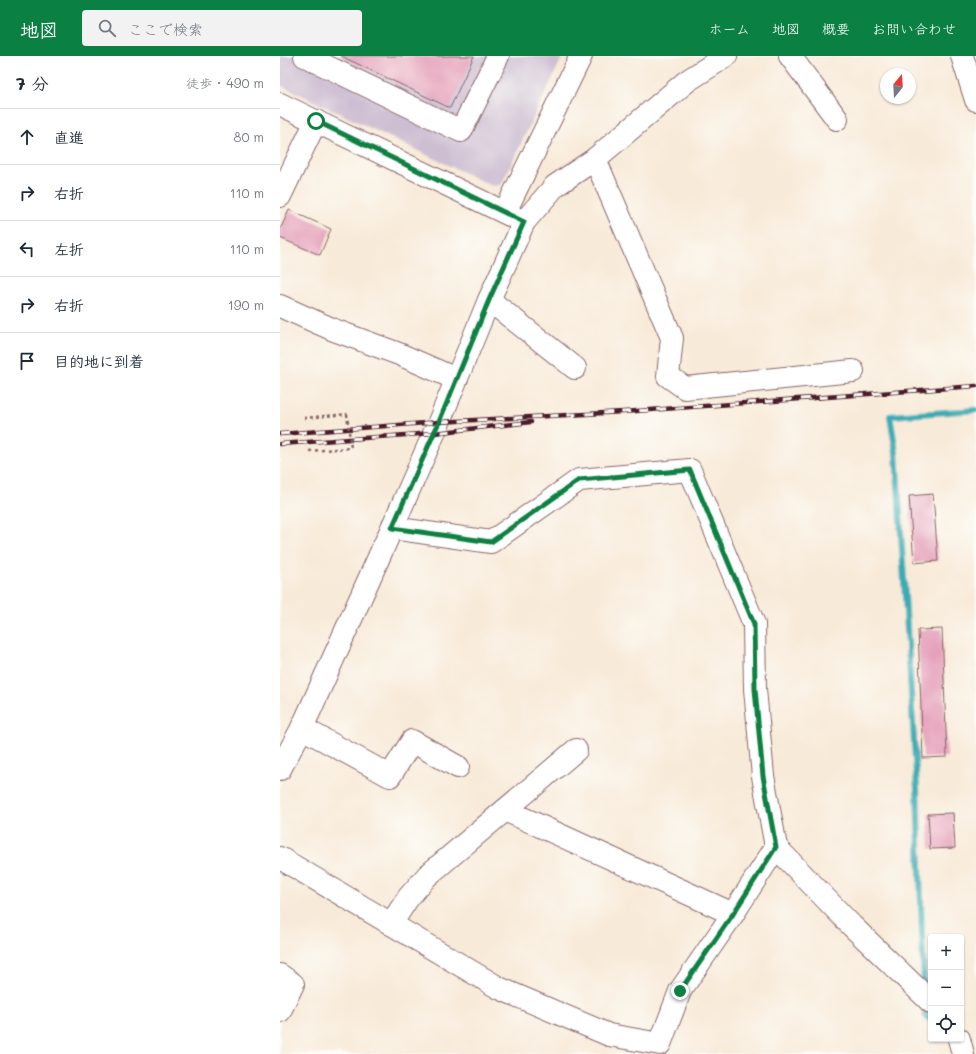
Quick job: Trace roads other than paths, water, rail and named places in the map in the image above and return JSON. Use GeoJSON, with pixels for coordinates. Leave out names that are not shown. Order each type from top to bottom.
{"type":"FeatureCollection","features":[{"type":"Feature","properties":{"kind":"street"},"geometry":{"type":"LineString","coordinates":[[304,56],[461,131],[498,56]]}},
{"type":"Feature","properties":{"kind":"street"},"geometry":{"type":"LineString","coordinates":[[505,212],[580,56]]}},
{"type":"Feature","properties":{"kind":"street"},"geometry":{"type":"LineString","coordinates":[[280,769],[302,728],[392,528],[439,422],[489,300],[524,222],[556,186],[595,159],[687,81],[726,56]]}},
{"type":"Feature","properties":{"kind":"street"},"geometry":{"type":"LineString","coordinates":[[790,56],[837,119]]}},
{"type":"Feature","properties":{"kind":"street"},"geometry":{"type":"LineString","coordinates":[[962,56],[976,100]]}},
{"type":"Feature","properties":{"kind":"street"},"geometry":{"type":"LineString","coordinates":[[280,104],[524,222]]}},
{"type":"Feature","properties":{"kind":"street"},"geometry":{"type":"LineString","coordinates":[[280,196],[316,121]]}},
{"type":"Feature","properties":{"kind":"street"},"geometry":{"type":"LineString","coordinates":[[595,159],[672,338],[668,376],[685,388],[853,372]]}},
{"type":"Feature","properties":{"kind":"street"},"geometry":{"type":"LineString","coordinates":[[489,300],[575,368]]}},
{"type":"Feature","properties":{"kind":"street"},"geometry":{"type":"LineString","coordinates":[[280,306],[334,330],[399,354],[456,379]]}},
{"type":"Feature","properties":{"kind":"street"},"geometry":{"type":"LineString","coordinates":[[392,528],[491,542],[579,480],[690,470],[754,624],[755,689],[763,776],[776,847],[852,926],[928,999]]}},
{"type":"Feature","properties":{"kind":"street"},"geometry":{"type":"LineString","coordinates":[[302,728],[390,776],[412,740],[458,767]]}},
{"type":"Feature","properties":{"kind":"street"},"geometry":{"type":"LineString","coordinates":[[392,924],[408,898],[427,876],[576,750]]}},
{"type":"Feature","properties":{"kind":"street"},"geometry":{"type":"LineString","coordinates":[[506,810],[733,914]]}},
{"type":"Feature","properties":{"kind":"street"},"geometry":{"type":"LineString","coordinates":[[280,858],[499,988],[609,1035],[659,1049],[680,991],[733,914],[776,847]]}},
{"type":"Feature","properties":{"kind":"street"},"geometry":{"type":"LineString","coordinates":[[280,975],[293,984],[280,1011]]}},
{"type":"Feature","properties":{"kind":"street"},"geometry":{"type":"LineString","coordinates":[[960,1042],[963,1054]]}},
{"type":"Feature","properties":{"kind":"waterway"},"geometry":{"type":"LineString","coordinates":[[924,987],[917,789],[896,452],[890,416],[976,410]]}},
{"type":"Feature","properties":{"kind":"waterway"},"geometry":{"type":"LineString","coordinates":[[924,1003],[925,1015],[928,1018]]}},
{"type":"Feature","properties":{"kind":"railway"},"geometry":{"type":"LineString","coordinates":[[280,434],[439,422],[623,412],[976,386]]}},
{"type":"Feature","properties":{"kind":"railway"},"geometry":{"type":"LineString","coordinates":[[280,444],[434,433],[531,422]]}}]}
